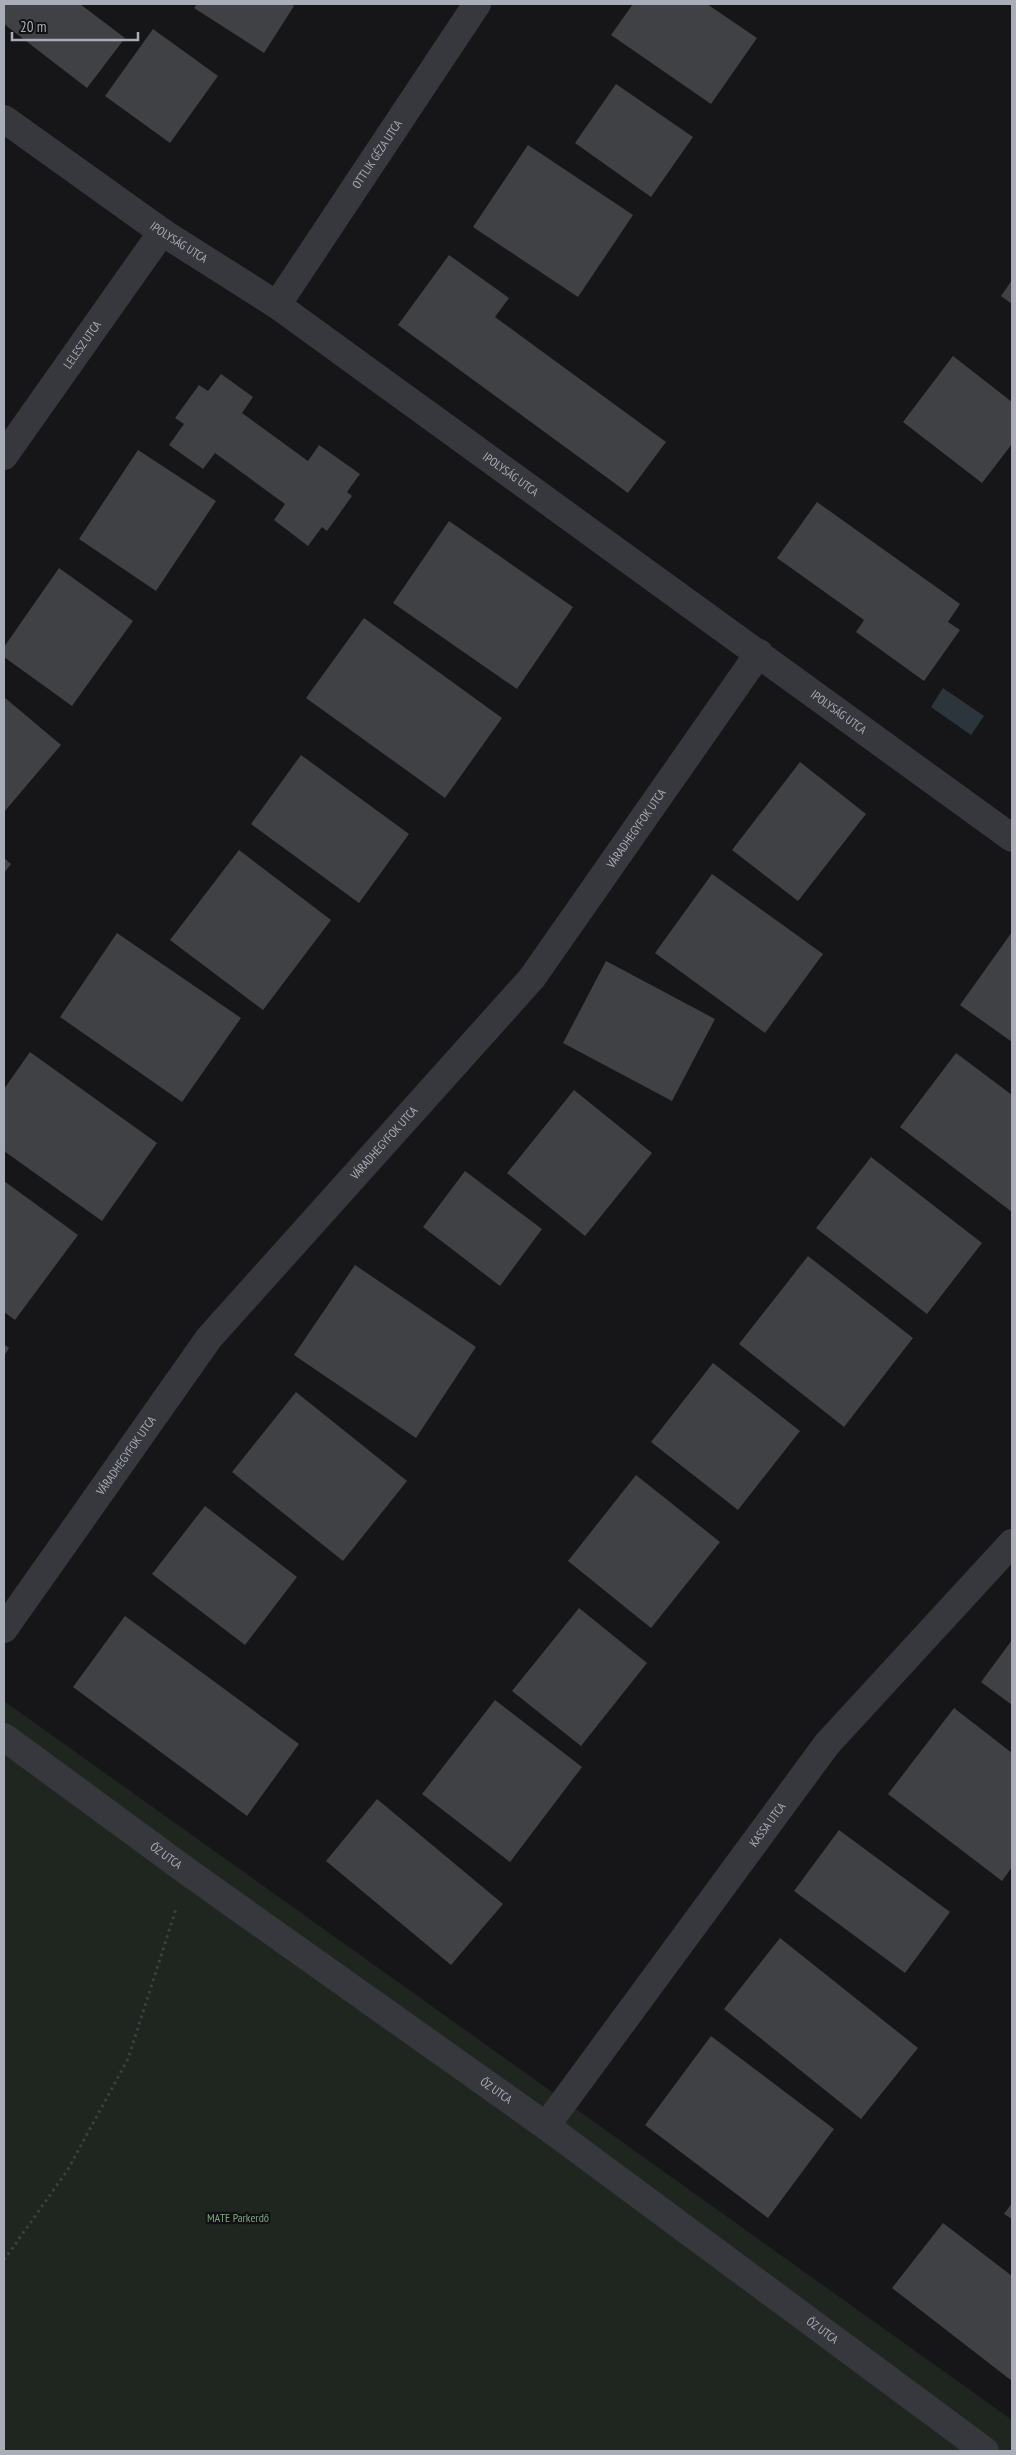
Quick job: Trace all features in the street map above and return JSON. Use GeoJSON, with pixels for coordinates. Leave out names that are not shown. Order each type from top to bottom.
{"type":"FeatureCollection","features":[{"type":"Feature","properties":{"kind":"street","name":"OTTLIK GÉZA UTCA"},"geometry":{"type":"LineString","coordinates":[[278,305],[477,4]]}},
{"type":"Feature","properties":{"kind":"street","name":"IPOLYSÁG UTCA"},"geometry":{"type":"LineString","coordinates":[[4,119],[162,232],[278,305],[1011,834]]}},
{"type":"Feature","properties":{"kind":"street","name":"LELESZ UTCA"},"geometry":{"type":"LineString","coordinates":[[4,456],[162,232]]}},
{"type":"Feature","properties":{"kind":"street","name":"VÁRADHEGYFOK UTCA"},"geometry":{"type":"LineString","coordinates":[[4,1629],[209,1338],[532,978],[759,653]]}},
{"type":"Feature","properties":{"kind":"street","name":"KASSA UTCA"},"geometry":{"type":"LineString","coordinates":[[546,2126],[827,1744],[1012,1542]]}},
{"type":"Feature","properties":{"kind":"street","name":"ŐZ UTCA"},"geometry":{"type":"LineString","coordinates":[[4,1737],[188,1872],[546,2126],[985,2451]]}},
{"type":"Feature","properties":{"kind":"path"},"geometry":{"type":"LineString","coordinates":[[4,2260],[67,2171],[128,2059],[188,1872]]}},
{"type":"Feature","properties":{"kind":"green space","name":"MATE Parkerdő"},"geometry":{"type":"Polygon","coordinates":[[[4,1701],[1012,2420],[1012,2451],[4,2451],[4,1701]]]}},
{"type":"Feature","properties":{"kind":"shaded area"},"geometry":{"type":"Polygon","coordinates":[[[943,688],[984,716],[971,735],[931,707],[943,688]]]}},
{"type":"Feature","properties":{"kind":"building"},"geometry":{"type":"Polygon","coordinates":[[[4,4],[80,4],[125,38],[87,88],[4,24],[4,4]]]}},
{"type":"Feature","properties":{"kind":"building"},"geometry":{"type":"Polygon","coordinates":[[[197,4],[290,4],[294,6],[264,53],[194,8],[197,4]]]}},
{"type":"Feature","properties":{"kind":"building"},"geometry":{"type":"Polygon","coordinates":[[[633,4],[707,4],[757,38],[711,104],[611,35],[633,4]]]}},
{"type":"Feature","properties":{"kind":"building"},"geometry":{"type":"Polygon","coordinates":[[[153,29],[218,76],[170,143],[105,96],[153,29]]]}},
{"type":"Feature","properties":{"kind":"building"},"geometry":{"type":"Polygon","coordinates":[[[616,84],[693,137],[651,197],[575,143],[616,84]]]}},
{"type":"Feature","properties":{"kind":"building"},"geometry":{"type":"Polygon","coordinates":[[[528,145],[633,215],[578,297],[473,227],[528,145]]]}},
{"type":"Feature","properties":{"kind":"building"},"geometry":{"type":"Polygon","coordinates":[[[449,255],[509,298],[495,317],[666,442],[628,493],[398,325],[449,255]]]}},
{"type":"Feature","properties":{"kind":"building"},"geometry":{"type":"Polygon","coordinates":[[[1012,280],[1012,304],[1001,296],[1012,280]]]}},
{"type":"Feature","properties":{"kind":"building"},"geometry":{"type":"Polygon","coordinates":[[[953,356],[1012,402],[1012,444],[982,483],[903,422],[953,356]]]}},
{"type":"Feature","properties":{"kind":"building"},"geometry":{"type":"Polygon","coordinates":[[[221,374],[253,397],[242,413],[308,461],[319,445],[360,474],[347,492],[352,496],[327,531],[322,527],[308,546],[274,520],[285,504],[215,453],[203,469],[169,445],[184,424],[175,418],[199,385],[208,391],[221,374]]]}},
{"type":"Feature","properties":{"kind":"building"},"geometry":{"type":"Polygon","coordinates":[[[138,450],[216,501],[156,591],[79,539],[138,450]]]}},
{"type":"Feature","properties":{"kind":"building"},"geometry":{"type":"Polygon","coordinates":[[[817,502],[960,604],[948,622],[960,630],[924,681],[856,632],[864,620],[777,558],[817,502]]]}},
{"type":"Feature","properties":{"kind":"building"},"geometry":{"type":"Polygon","coordinates":[[[449,521],[573,607],[517,689],[393,603],[449,521]]]}},
{"type":"Feature","properties":{"kind":"building"},"geometry":{"type":"Polygon","coordinates":[[[59,568],[133,621],[72,706],[4,657],[4,647],[59,568]]]}},
{"type":"Feature","properties":{"kind":"building"},"geometry":{"type":"Polygon","coordinates":[[[364,618],[502,718],[445,798],[306,698],[364,618]]]}},
{"type":"Feature","properties":{"kind":"building"},"geometry":{"type":"Polygon","coordinates":[[[4,697],[61,745],[4,812],[4,697]]]}},
{"type":"Feature","properties":{"kind":"building"},"geometry":{"type":"Polygon","coordinates":[[[301,755],[409,834],[359,903],[251,824],[301,755]]]}},
{"type":"Feature","properties":{"kind":"building"},"geometry":{"type":"Polygon","coordinates":[[[800,762],[866,814],[798,901],[732,850],[800,762]]]}},
{"type":"Feature","properties":{"kind":"building"},"geometry":{"type":"Polygon","coordinates":[[[239,850],[331,920],[263,1010],[170,940],[239,850]]]}},
{"type":"Feature","properties":{"kind":"building"},"geometry":{"type":"Polygon","coordinates":[[[4,858],[11,864],[4,873],[4,858]]]}},
{"type":"Feature","properties":{"kind":"building"},"geometry":{"type":"Polygon","coordinates":[[[712,874],[823,954],[765,1033],[655,953],[712,874]]]}},
{"type":"Feature","properties":{"kind":"building"},"geometry":{"type":"Polygon","coordinates":[[[1012,932],[1012,1042],[960,1005],[1012,932]]]}},
{"type":"Feature","properties":{"kind":"building"},"geometry":{"type":"Polygon","coordinates":[[[117,933],[241,1018],[182,1102],[60,1017],[117,933]]]}},
{"type":"Feature","properties":{"kind":"building"},"geometry":{"type":"Polygon","coordinates":[[[606,961],[715,1019],[672,1101],[563,1043],[606,961]]]}},
{"type":"Feature","properties":{"kind":"building"},"geometry":{"type":"Polygon","coordinates":[[[30,1052],[157,1143],[102,1221],[4,1151],[4,1089],[30,1052]]]}},
{"type":"Feature","properties":{"kind":"building"},"geometry":{"type":"Polygon","coordinates":[[[956,1053],[1012,1095],[1012,1212],[900,1127],[956,1053]]]}},
{"type":"Feature","properties":{"kind":"building"},"geometry":{"type":"Polygon","coordinates":[[[574,1090],[652,1153],[585,1236],[507,1173],[574,1090]]]}},
{"type":"Feature","properties":{"kind":"building"},"geometry":{"type":"Polygon","coordinates":[[[871,1157],[982,1243],[927,1314],[816,1228],[871,1157]]]}},
{"type":"Feature","properties":{"kind":"building"},"geometry":{"type":"Polygon","coordinates":[[[465,1171],[542,1229],[500,1286],[423,1227],[465,1171]]]}},
{"type":"Feature","properties":{"kind":"building"},"geometry":{"type":"Polygon","coordinates":[[[4,1181],[78,1235],[15,1320],[4,1312],[4,1181]]]}},
{"type":"Feature","properties":{"kind":"building"},"geometry":{"type":"Polygon","coordinates":[[[808,1256],[913,1338],[844,1427],[739,1344],[808,1256]]]}},
{"type":"Feature","properties":{"kind":"building"},"geometry":{"type":"Polygon","coordinates":[[[355,1265],[476,1347],[416,1438],[294,1355],[355,1265]]]}},
{"type":"Feature","properties":{"kind":"building"},"geometry":{"type":"Polygon","coordinates":[[[4,1344],[9,1348],[4,1356],[4,1344]]]}},
{"type":"Feature","properties":{"kind":"building"},"geometry":{"type":"Polygon","coordinates":[[[713,1363],[800,1431],[738,1510],[651,1442],[713,1363]]]}},
{"type":"Feature","properties":{"kind":"building"},"geometry":{"type":"Polygon","coordinates":[[[296,1392],[407,1481],[343,1561],[232,1472],[296,1392]]]}},
{"type":"Feature","properties":{"kind":"building"},"geometry":{"type":"Polygon","coordinates":[[[636,1475],[720,1542],[651,1628],[568,1561],[636,1475]]]}},
{"type":"Feature","properties":{"kind":"building"},"geometry":{"type":"Polygon","coordinates":[[[205,1506],[297,1577],[245,1645],[152,1574],[205,1506]]]}},
{"type":"Feature","properties":{"kind":"building"},"geometry":{"type":"Polygon","coordinates":[[[579,1608],[647,1663],[581,1746],[512,1691],[579,1608]]]}},
{"type":"Feature","properties":{"kind":"building"},"geometry":{"type":"Polygon","coordinates":[[[125,1616],[299,1744],[247,1816],[73,1687],[125,1616]]]}},
{"type":"Feature","properties":{"kind":"building"},"geometry":{"type":"Polygon","coordinates":[[[1012,1640],[1012,1705],[981,1682],[1012,1640]]]}},
{"type":"Feature","properties":{"kind":"building"},"geometry":{"type":"Polygon","coordinates":[[[495,1700],[582,1767],[510,1862],[422,1794],[495,1700]]]}},
{"type":"Feature","properties":{"kind":"building"},"geometry":{"type":"Polygon","coordinates":[[[954,1708],[1012,1753],[1012,1867],[1002,1881],[888,1794],[954,1708]]]}},
{"type":"Feature","properties":{"kind":"building"},"geometry":{"type":"Polygon","coordinates":[[[377,1799],[503,1904],[451,1965],[326,1861],[377,1799]]]}},
{"type":"Feature","properties":{"kind":"building"},"geometry":{"type":"Polygon","coordinates":[[[839,1830],[950,1912],[905,1973],[794,1891],[839,1830]]]}},
{"type":"Feature","properties":{"kind":"building"},"geometry":{"type":"Polygon","coordinates":[[[780,1938],[918,2048],[861,2119],[724,2009],[780,1938]]]}},
{"type":"Feature","properties":{"kind":"building"},"geometry":{"type":"Polygon","coordinates":[[[711,2036],[834,2129],[768,2218],[645,2125],[711,2036]]]}},
{"type":"Feature","properties":{"kind":"building"},"geometry":{"type":"Polygon","coordinates":[[[1012,2203],[1012,2219],[1004,2214],[1012,2203]]]}},
{"type":"Feature","properties":{"kind":"building"},"geometry":{"type":"Polygon","coordinates":[[[943,2223],[1012,2276],[1012,2381],[892,2288],[943,2223]]]}}]}
